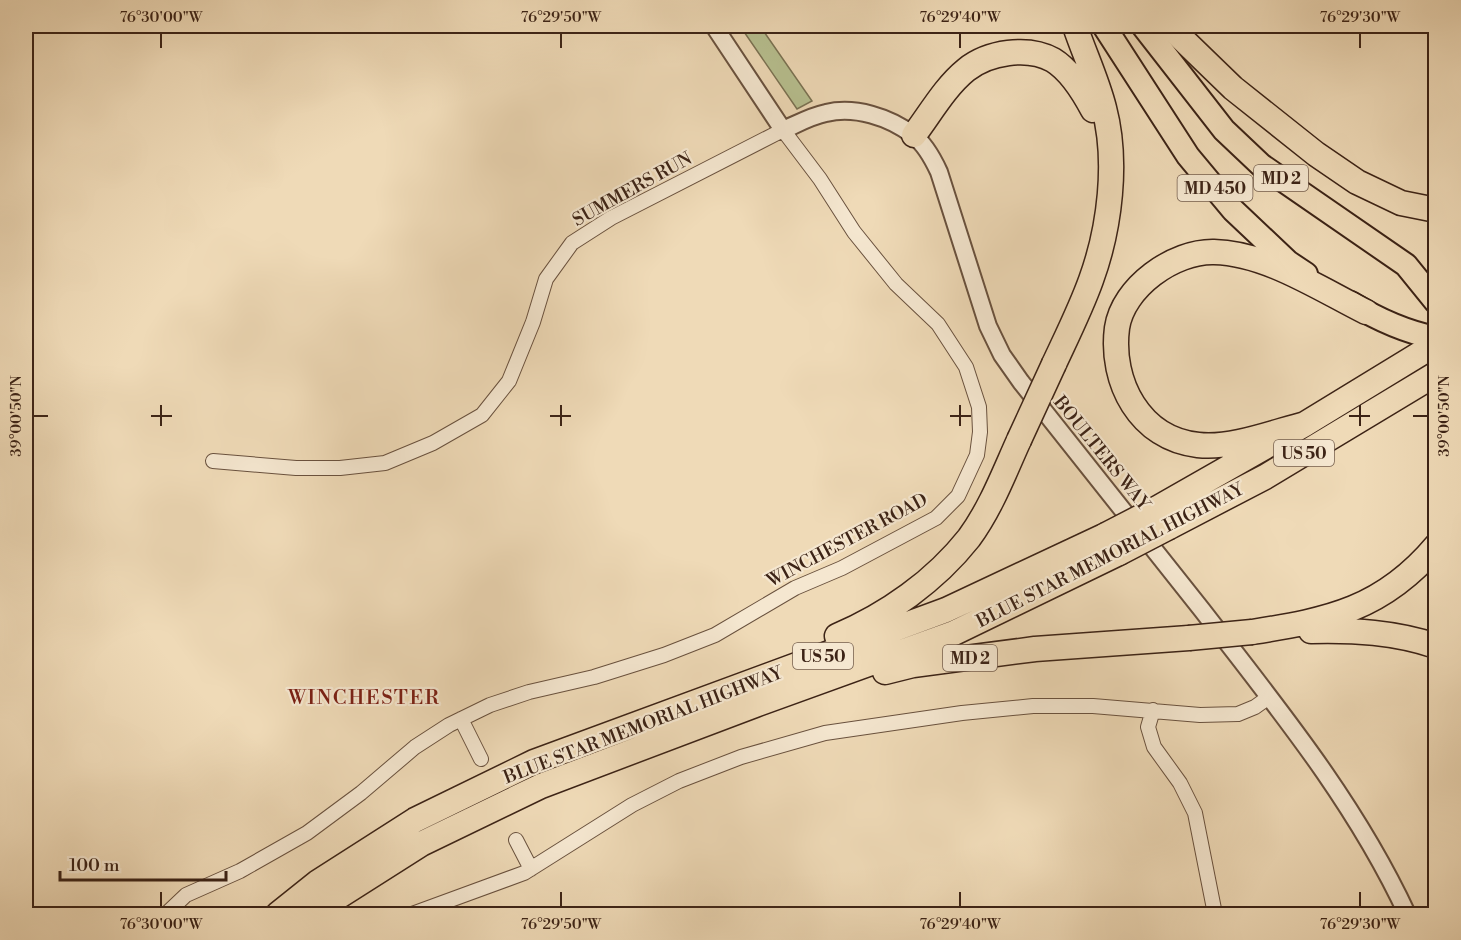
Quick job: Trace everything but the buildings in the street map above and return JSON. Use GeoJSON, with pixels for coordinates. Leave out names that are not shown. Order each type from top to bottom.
{"type":"FeatureCollection","features":[{"type":"Feature","properties":{"kind":"highway"},"geometry":{"type":"LineString","coordinates":[[534,762],[858,627],[899,602],[938,572],[969,537],[992,499],[1054,364],[1091,280],[1104,240],[1110,187],[1110,138],[1104,106],[1075,26]]}},
{"type":"Feature","properties":{"kind":"highway","name":"MD 450"},"geometry":{"type":"LineString","coordinates":[[1104,26],[1188,156],[1233,210],[1288,262],[1366,312],[1433,344]]}},
{"type":"Feature","properties":{"kind":"highway","name":"MD 2"},"geometry":{"type":"LineString","coordinates":[[1143,26],[1224,130],[1261,165],[1406,265],[1436,302]]}},
{"type":"Feature","properties":{"kind":"highway"},"geometry":{"type":"LineString","coordinates":[[1169,26],[1233,88],[1332,165],[1357,182],[1401,203],[1436,210]]}},
{"type":"Feature","properties":{"kind":"highway"},"geometry":{"type":"LineString","coordinates":[[915,135],[965,70],[982,59],[1004,52],[1039,54],[1054,61],[1078,84],[1093,109],[1101,135],[1110,187]]}},
{"type":"Feature","properties":{"kind":"highway"},"geometry":{"type":"LineString","coordinates":[[1305,424],[1228,443],[1199,446],[1172,439],[1148,424],[1131,403],[1121,381],[1116,354],[1117,326],[1130,297],[1154,272],[1179,258],[1212,252],[1244,255],[1273,266],[1366,312]]}},
{"type":"Feature","properties":{"kind":"highway","name":"BLUE STAR MEMORIAL HIGHWAY"},"geometry":{"type":"LineString","coordinates":[[1163,518],[1305,424],[1433,344]]}},
{"type":"Feature","properties":{"kind":"highway","name":"BLUE STAR MEMORIAL HIGHWAY"},"geometry":{"type":"LineString","coordinates":[[314,915],[325,905],[421,844],[541,786],[954,633],[1163,518],[1265,477],[1436,374]]}},
{"type":"Feature","properties":{"kind":"highway","name":"BLUE STAR MEMORIAL HIGHWAY"},"geometry":{"type":"LineString","coordinates":[[278,915],[318,882],[415,820],[534,762],[946,610],[1113,544]]}},
{"type":"Feature","properties":{"kind":"highway","name":"MD 2"},"geometry":{"type":"LineString","coordinates":[[755,705],[914,665],[1035,649],[1189,638],[1298,625],[1362,605],[1394,586],[1417,568],[1436,546]]}},
{"type":"Feature","properties":{"kind":"highway"},"geometry":{"type":"LineString","coordinates":[[1252,632],[1347,630],[1379,632],[1411,638],[1436,646]]}},
{"type":"Feature","properties":{"kind":"street","name":"WINCHESTER ROAD"},"geometry":{"type":"LineString","coordinates":[[166,915],[186,895],[240,871],[307,832],[362,793],[415,747],[461,719],[490,705],[529,692],[594,677],[664,655],[715,635],[795,588],[842,568],[936,518],[958,496],[977,455],[980,432],[979,407],[966,367],[938,324],[896,284],[855,232],[820,179],[783,130],[714,26]]}},
{"type":"Feature","properties":{"kind":"street","name":"BOULTERS WAY"},"geometry":{"type":"LineString","coordinates":[[783,130],[827,113],[846,111],[864,113],[878,117],[915,135],[928,151],[939,172],[988,326],[1002,355],[1298,733],[1350,809],[1376,852],[1407,915]]}},
{"type":"Feature","properties":{"kind":"street","name":"SUMMERS RUN"},"geometry":{"type":"LineString","coordinates":[[213,461],[296,468],[340,468],[386,463],[433,442],[482,415],[509,381],[533,322],[546,279],[572,243],[611,218],[783,130]]}},
{"type":"Feature","properties":{"kind":"street"},"geometry":{"type":"LineString","coordinates":[[412,915],[531,869],[632,805],[679,781],[741,757],[825,733],[938,716],[1033,706],[1093,706],[1200,716],[1238,714],[1255,707],[1269,697]]}},
{"type":"Feature","properties":{"kind":"street"},"geometry":{"type":"LineString","coordinates":[[1153,710],[1148,728],[1154,747],[1180,783],[1195,813],[1215,915]]}},
{"type":"Feature","properties":{"kind":"street"},"geometry":{"type":"LineString","coordinates":[[461,719],[481,759]]}},
{"type":"Feature","properties":{"kind":"street"},"geometry":{"type":"LineString","coordinates":[[516,840],[531,869]]}},
{"type":"Feature","properties":{"kind":"green space"},"geometry":{"type":"Polygon","coordinates":[[[740,26],[760,26],[812,101],[797,109],[740,26]]]}},
{"type":"Feature","properties":{"kind":"district","name":"WINCHESTER"},"geometry":{"type":"Point","coordinates":[364,697]}}]}
